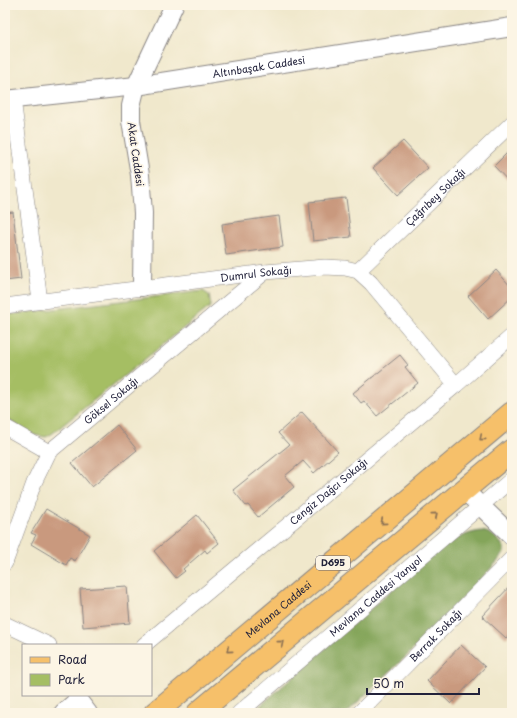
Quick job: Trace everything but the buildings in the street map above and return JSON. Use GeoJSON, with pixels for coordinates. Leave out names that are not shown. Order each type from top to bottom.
{"type":"FeatureCollection","features":[{"type":"Feature","properties":{"kind":"main road","name":"Mevlana Caddesi"},"geometry":{"type":"LineString","coordinates":[[155,713],[512,413]]}},
{"type":"Feature","properties":{"kind":"main road","name":"D695"},"geometry":{"type":"LineString","coordinates":[[198,713],[512,450]]}},
{"type":"Feature","properties":{"kind":"street","name":"Akat Caddesi"},"geometry":{"type":"LineString","coordinates":[[142,287],[143,213],[140,175],[131,121],[131,106],[136,86],[174,5]]}},
{"type":"Feature","properties":{"kind":"street","name":"Altınbaşak Caddesi"},"geometry":{"type":"LineString","coordinates":[[9,99],[136,86],[512,27]]}},
{"type":"Feature","properties":{"kind":"street"},"geometry":{"type":"LineString","coordinates":[[9,99],[40,301]]}},
{"type":"Feature","properties":{"kind":"street","name":"Çağrıbey Sokağı"},"geometry":{"type":"LineString","coordinates":[[358,271],[512,123]]}},
{"type":"Feature","properties":{"kind":"street","name":"Dumrul Sokağı"},"geometry":{"type":"LineString","coordinates":[[5,306],[265,272],[325,267],[345,268],[358,271]]}},
{"type":"Feature","properties":{"kind":"street"},"geometry":{"type":"LineString","coordinates":[[358,271],[371,283],[456,385]]}},
{"type":"Feature","properties":{"kind":"street","name":"Göksel Sokağı"},"geometry":{"type":"LineString","coordinates":[[5,564],[34,483],[49,452],[265,272]]}},
{"type":"Feature","properties":{"kind":"street","name":"Cengiz Dağcı Sokağı"},"geometry":{"type":"LineString","coordinates":[[145,644],[456,385],[512,336]]}},
{"type":"Feature","properties":{"kind":"street"},"geometry":{"type":"LineString","coordinates":[[5,427],[49,452]]}},
{"type":"Feature","properties":{"kind":"street","name":"Mevlana Caddesi Yanyol"},"geometry":{"type":"LineString","coordinates":[[239,713],[512,479]]}},
{"type":"Feature","properties":{"kind":"street"},"geometry":{"type":"LineString","coordinates":[[464,490],[512,536]]}},
{"type":"Feature","properties":{"kind":"street","name":"Berrak Sokağı"},"geometry":{"type":"LineString","coordinates":[[359,713],[512,558]]}},
{"type":"Feature","properties":{"kind":"street"},"geometry":{"type":"LineString","coordinates":[[5,624],[47,644]]}},
{"type":"Feature","properties":{"kind":"street"},"geometry":{"type":"LineString","coordinates":[[63,713],[82,701]]}},
{"type":"Feature","properties":{"kind":"green space"},"geometry":{"type":"Polygon","coordinates":[[[203,291],[209,295],[211,306],[53,433],[46,437],[34,435],[5,418],[5,315],[203,291]]]}},
{"type":"Feature","properties":{"kind":"green space"},"geometry":{"type":"Polygon","coordinates":[[[482,531],[489,533],[497,539],[504,547],[504,553],[413,650],[346,713],[252,713],[420,565],[457,539],[473,532],[482,531]]]}}]}
